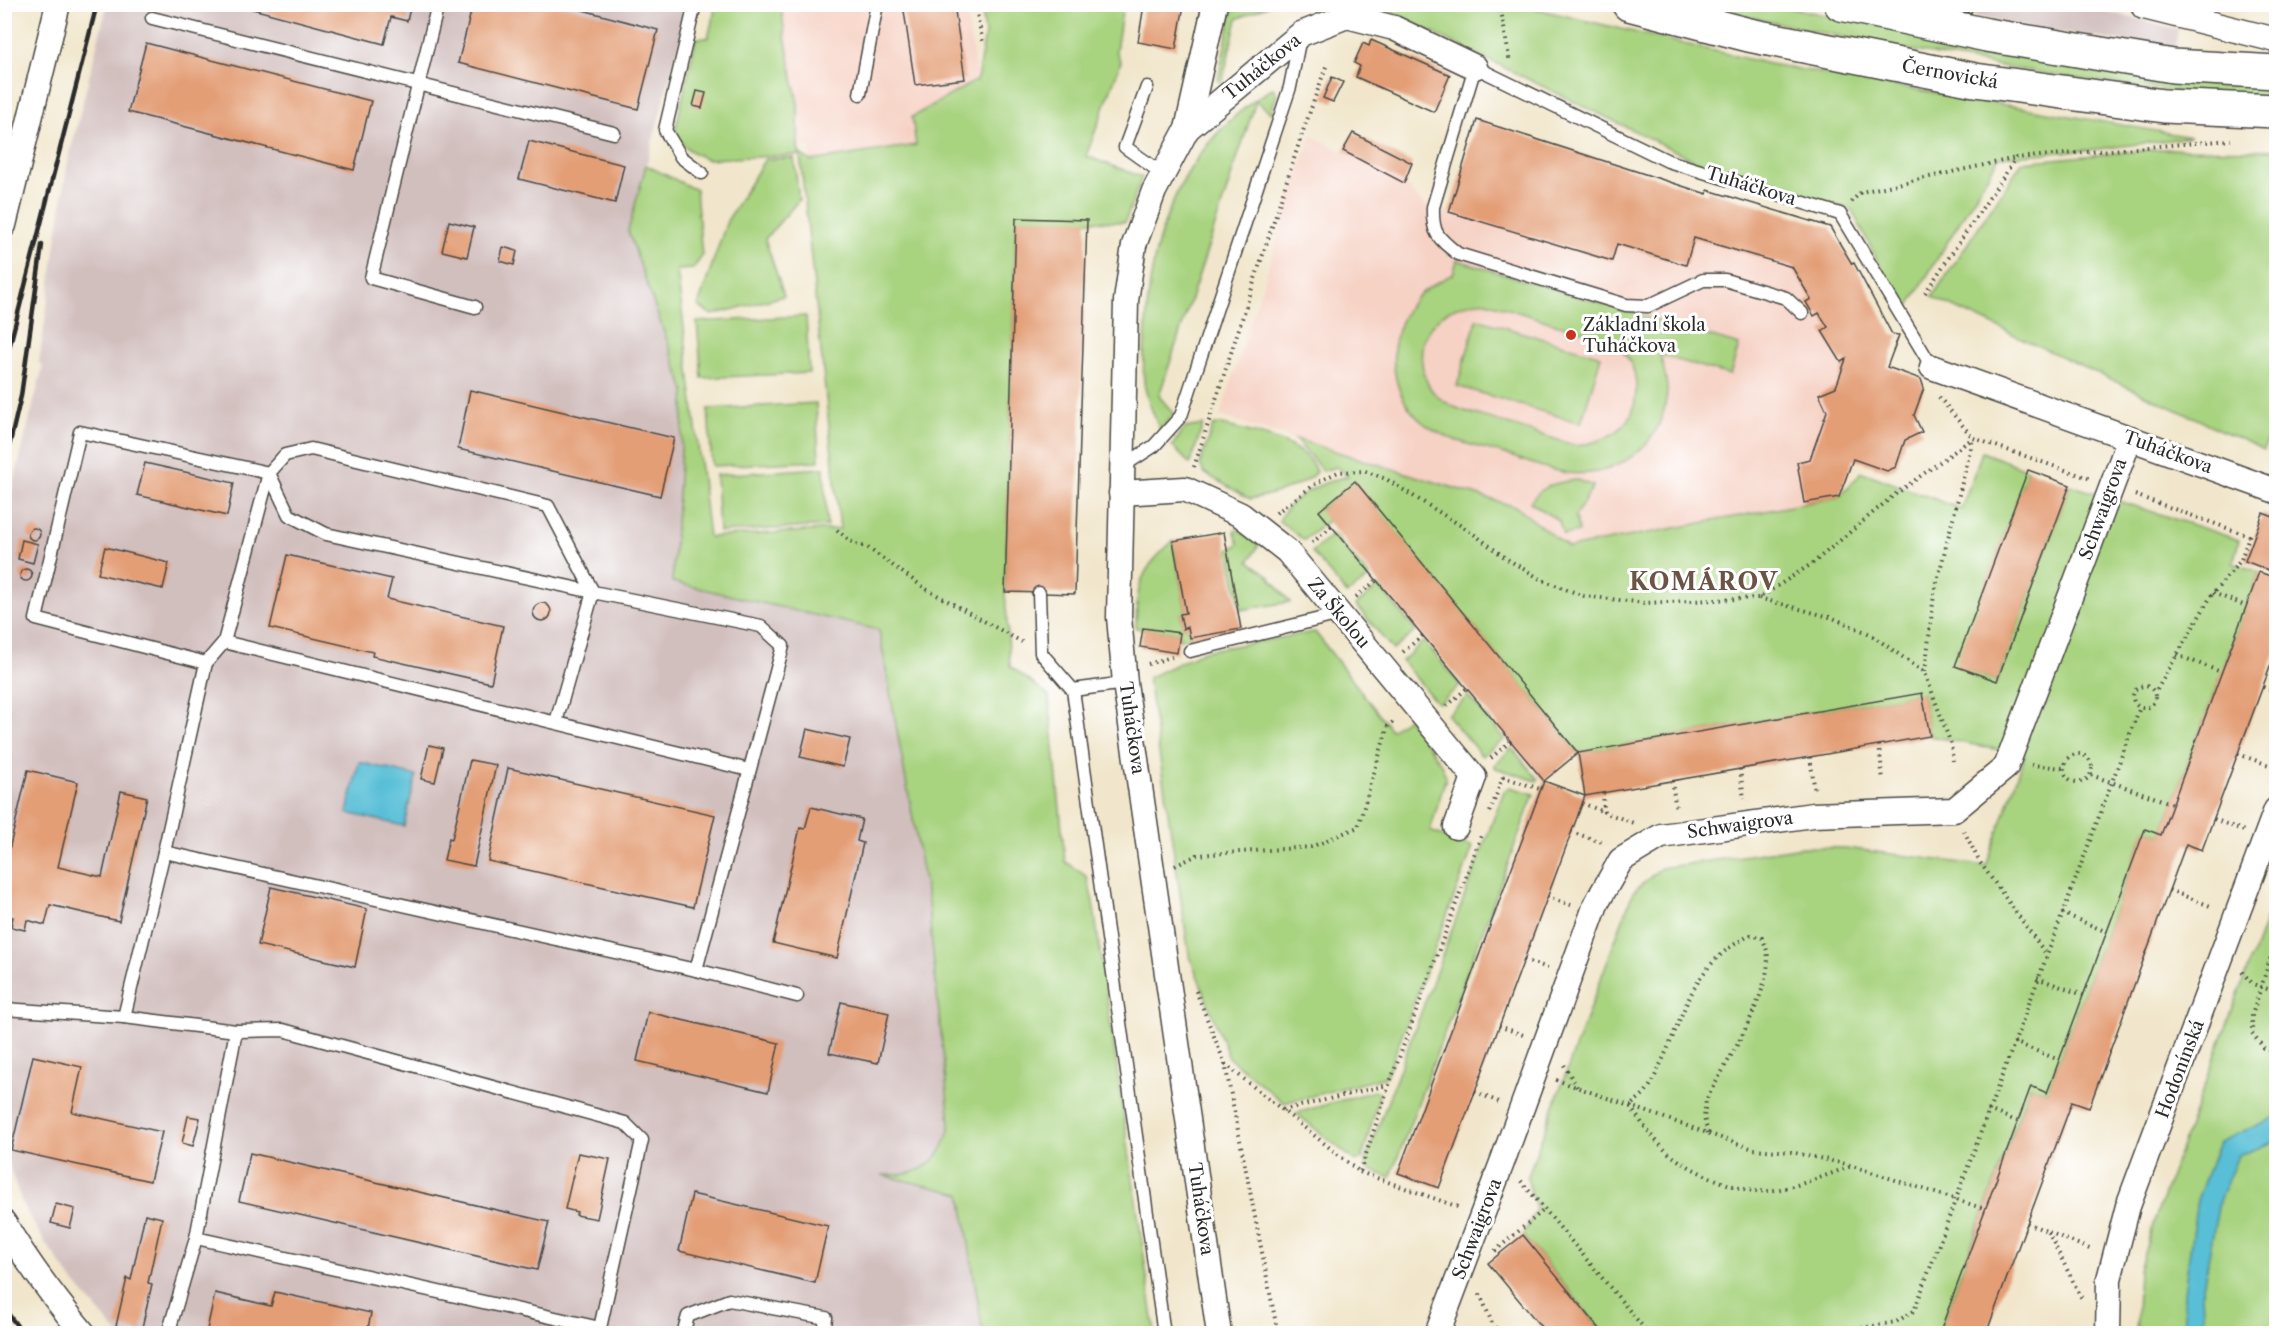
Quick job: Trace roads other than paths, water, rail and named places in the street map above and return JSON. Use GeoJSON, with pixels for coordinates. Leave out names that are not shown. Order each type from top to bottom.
{"type":"FeatureCollection","features":[{"type":"Feature","properties":{"kind":"main road","name":"Černovická"},"geometry":{"type":"LineString","coordinates":[[1629,4],[1749,36],[1975,80],[2164,106],[2277,111]]}},
{"type":"Feature","properties":{"kind":"main road"},"geometry":{"type":"LineString","coordinates":[[1841,4],[1987,35],[2173,66],[2277,72]]}},
{"type":"Feature","properties":{"kind":"street"},"geometry":{"type":"LineString","coordinates":[[4,225],[58,4]]}},
{"type":"Feature","properties":{"kind":"street","name":"Tuháčkova"},"geometry":{"type":"LineString","coordinates":[[1215,4],[1187,129],[1154,191],[1134,245],[1126,301],[1119,617],[1133,674],[1219,1334]]}},
{"type":"Feature","properties":{"kind":"street"},"geometry":{"type":"LineString","coordinates":[[2141,5],[2277,40]]}},
{"type":"Feature","properties":{"kind":"street","name":"Tuháčkova"},"geometry":{"type":"LineString","coordinates":[[1187,129],[1300,34],[1347,16],[1394,28],[1475,66]]}},
{"type":"Feature","properties":{"kind":"street","name":"Tuháčkova"},"geometry":{"type":"LineString","coordinates":[[1932,367],[2277,491]]}},
{"type":"Feature","properties":{"kind":"street","name":"Schwaigrova"},"geometry":{"type":"LineString","coordinates":[[1437,1334],[1596,904],[1621,860],[1661,836],[1813,815],[1954,810],[2006,768],[2130,438]]}},
{"type":"Feature","properties":{"kind":"street","name":"Za Školou"},"geometry":{"type":"LineString","coordinates":[[1121,493],[1185,489],[1241,515],[1287,551],[1345,609],[1479,771],[1456,827]]}},
{"type":"Feature","properties":{"kind":"street","name":"Hodonínská"},"geometry":{"type":"LineString","coordinates":[[2108,1334],[2109,1279],[2128,1206],[2277,810]]}},
{"type":"Feature","properties":{"kind":"street"},"geometry":{"type":"LineString","coordinates":[[4,1223],[41,1281],[84,1334]]}},
{"type":"Feature","properties":{"kind":"lane"},"geometry":{"type":"LineString","coordinates":[[438,4],[371,278],[475,307]]}},
{"type":"Feature","properties":{"kind":"lane"},"geometry":{"type":"LineString","coordinates":[[695,4],[665,130],[681,157],[702,173]]}},
{"type":"Feature","properties":{"kind":"lane"},"geometry":{"type":"LineString","coordinates":[[860,94],[877,4]]}},
{"type":"Feature","properties":{"kind":"lane"},"geometry":{"type":"LineString","coordinates":[[152,18],[614,133]]}},
{"type":"Feature","properties":{"kind":"lane"},"geometry":{"type":"LineString","coordinates":[[1122,466],[1154,446],[1181,416],[1290,87],[1300,34]]}},
{"type":"Feature","properties":{"kind":"lane"},"geometry":{"type":"LineString","coordinates":[[1475,66],[1433,207],[1432,222],[1437,237],[1458,254],[1626,305],[1648,306],[1703,280],[1725,280],[1786,298],[1802,313]]}},
{"type":"Feature","properties":{"kind":"lane","name":"Tuháčkova"},"geometry":{"type":"LineString","coordinates":[[1475,66],[1668,160],[1840,214],[1932,367]]}},
{"type":"Feature","properties":{"kind":"lane"},"geometry":{"type":"LineString","coordinates":[[1147,87],[1125,147],[1163,174]]}},
{"type":"Feature","properties":{"kind":"lane"},"geometry":{"type":"LineString","coordinates":[[206,663],[36,619],[80,432],[269,473]]}},
{"type":"Feature","properties":{"kind":"lane"},"geometry":{"type":"LineString","coordinates":[[124,1017],[206,663],[224,642],[269,473],[285,455],[311,449],[548,506],[593,591],[556,722]]}},
{"type":"Feature","properties":{"kind":"lane"},"geometry":{"type":"LineString","coordinates":[[269,473],[289,515],[326,534],[761,626],[783,646],[696,970]]}},
{"type":"Feature","properties":{"kind":"lane"},"geometry":{"type":"LineString","coordinates":[[1039,593],[1041,653],[1073,690],[1164,1334]]}},
{"type":"Feature","properties":{"kind":"lane"},"geometry":{"type":"LineString","coordinates":[[1191,651],[1345,609]]}},
{"type":"Feature","properties":{"kind":"lane"},"geometry":{"type":"LineString","coordinates":[[224,642],[749,770]]}},
{"type":"Feature","properties":{"kind":"lane"},"geometry":{"type":"LineString","coordinates":[[1073,690],[1133,674]]}},
{"type":"Feature","properties":{"kind":"lane"},"geometry":{"type":"LineString","coordinates":[[164,852],[696,970],[797,996]]}},
{"type":"Feature","properties":{"kind":"lane"},"geometry":{"type":"LineString","coordinates":[[4,1009],[124,1017],[236,1031],[283,1030],[625,1123],[642,1140],[601,1331],[196,1238]]}},
{"type":"Feature","properties":{"kind":"lane"},"geometry":{"type":"LineString","coordinates":[[168,1334],[196,1238],[236,1031]]}},
{"type":"Feature","properties":{"kind":"lane"},"geometry":{"type":"LineString","coordinates":[[683,1334],[688,1316],[729,1300],[826,1318],[824,1334]]}},
{"type":"Feature","properties":{"kind":"water"},"geometry":{"type":"Polygon","coordinates":[[[359,762],[416,776],[404,826],[347,813],[359,762]]]}},
{"type":"Feature","properties":{"kind":"water"},"geometry":{"type":"Polygon","coordinates":[[[2276,1117],[2276,1141],[2238,1156],[2219,1201],[2202,1293],[2204,1333],[2184,1333],[2184,1292],[2197,1200],[2219,1142],[2276,1117]]]}},
{"type":"Feature","properties":{"kind":"railway"},"geometry":{"type":"LineString","coordinates":[[4,368],[97,4]]}},
{"type":"Feature","properties":{"kind":"railway"},"geometry":{"type":"LineString","coordinates":[[4,468],[21,396],[42,245]]}},
{"type":"Feature","properties":{"kind":"railway"},"geometry":{"type":"LineString","coordinates":[[4,1308],[23,1334]]}},
{"type":"Feature","properties":{"kind":"place","name":"Základní škola Tuháčkova"},"geometry":{"type":"Point","coordinates":[1571,335]}},
{"type":"Feature","properties":{"kind":"district","name":"KOMÁROV"},"geometry":{"type":"Point","coordinates":[1704,582]}}]}
